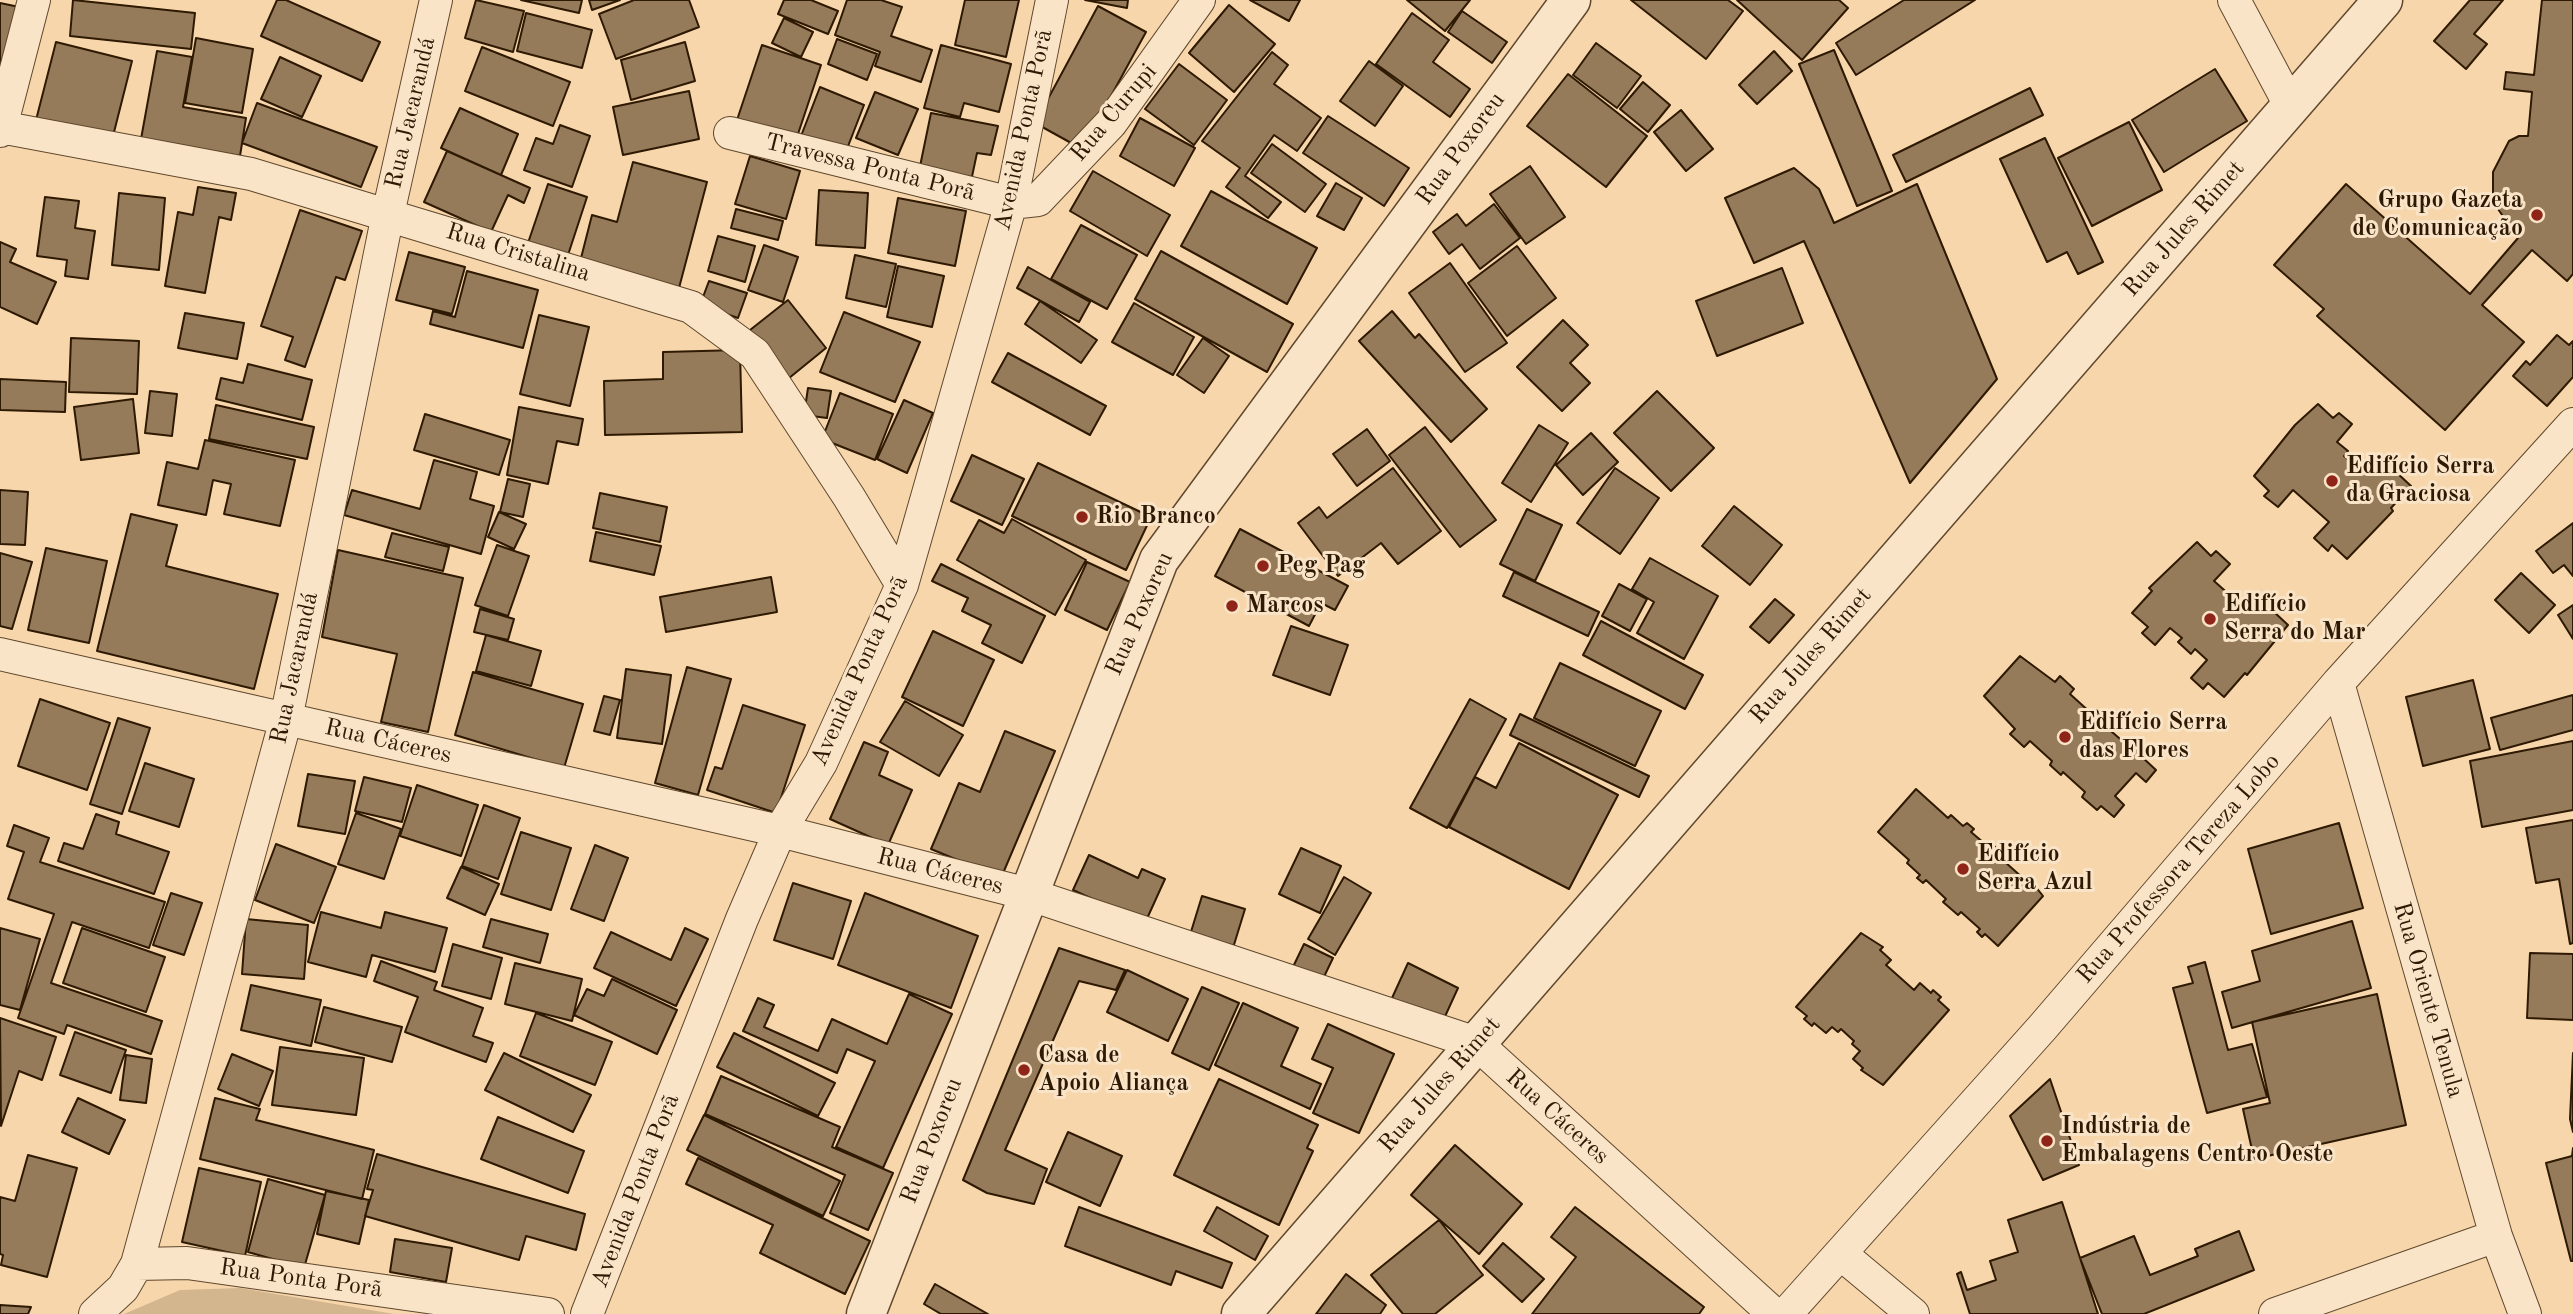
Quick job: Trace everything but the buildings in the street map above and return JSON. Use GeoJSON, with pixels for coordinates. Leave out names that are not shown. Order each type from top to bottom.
{"type":"FeatureCollection","features":[{"type":"Feature","properties":{"kind":"street"},"geometry":{"type":"LineString","coordinates":[[0,128],[34,0]]}},
{"type":"Feature","properties":{"kind":"street","name":"Rua Jacarandá"},"geometry":{"type":"LineString","coordinates":[[95,1314],[123,1288],[137,1264],[286,719],[388,214],[436,0]]}},
{"type":"Feature","properties":{"kind":"street","name":"Avenida Ponta Porã"},"geometry":{"type":"LineString","coordinates":[[587,1314],[737,931],[780,831],[821,763],[902,585],[1011,203],[1052,0]]}},
{"type":"Feature","properties":{"kind":"street","name":"Rua Curupi"},"geometry":{"type":"LineString","coordinates":[[1011,203],[1038,200],[1111,123],[1187,21],[1199,0]]}},
{"type":"Feature","properties":{"kind":"street","name":"Rua Poxoreu"},"geometry":{"type":"LineString","coordinates":[[866,1314],[1159,560],[1571,0]]}},
{"type":"Feature","properties":{"kind":"street"},"geometry":{"type":"LineString","coordinates":[[2234,0],[2291,107]]}},
{"type":"Feature","properties":{"kind":"street","name":"Rua Jules Rimet"},"geometry":{"type":"LineString","coordinates":[[1241,1314],[1943,503],[2383,0]]}},
{"type":"Feature","properties":{"kind":"street","name":"Rua Cristalina"},"geometry":{"type":"LineString","coordinates":[[0,128],[251,174],[691,307],[755,354],[849,497],[902,585]]}},
{"type":"Feature","properties":{"kind":"street","name":"Travessa Ponta Porã"},"geometry":{"type":"LineString","coordinates":[[730,133],[1011,203]]}},
{"type":"Feature","properties":{"kind":"street","name":"Rua Professora Tereza Lobo"},"geometry":{"type":"LineString","coordinates":[[1786,1314],[2042,1028],[2338,683],[2573,424]]}},
{"type":"Feature","properties":{"kind":"street","name":"Rua Cáceres"},"geometry":{"type":"LineString","coordinates":[[0,654],[780,831],[1027,894],[1476,1043],[1774,1314]]}},
{"type":"Feature","properties":{"kind":"street","name":"Rua Oriente Tenula"},"geometry":{"type":"LineString","coordinates":[[2338,683],[2496,1236],[2525,1314]]}},
{"type":"Feature","properties":{"kind":"street"},"geometry":{"type":"LineString","coordinates":[[2275,1314],[2496,1236]]}},
{"type":"Feature","properties":{"kind":"street"},"geometry":{"type":"LineString","coordinates":[[1841,1254],[1913,1314]]}},
{"type":"Feature","properties":{"kind":"street","name":"Rua Ponta Porã"},"geometry":{"type":"LineString","coordinates":[[137,1264],[187,1263],[548,1314]]}},
{"type":"Feature","properties":{"kind":"shaded area"},"geometry":{"type":"Polygon","coordinates":[[[240,1288],[394,1314],[124,1314],[180,1290],[240,1288]]]}},
{"type":"Feature","properties":{"kind":"place","name":"Grupo Gazeta de Comunicação"},"geometry":{"type":"Point","coordinates":[2537,215]}},
{"type":"Feature","properties":{"kind":"place","name":"Edifício Serra da Graciosa"},"geometry":{"type":"Point","coordinates":[2332,481]}},
{"type":"Feature","properties":{"kind":"place","name":"Rio Branco"},"geometry":{"type":"Point","coordinates":[1082,517]}},
{"type":"Feature","properties":{"kind":"place","name":"Peg Pag"},"geometry":{"type":"Point","coordinates":[1263,566]}},
{"type":"Feature","properties":{"kind":"place","name":"Marcos"},"geometry":{"type":"Point","coordinates":[1232,606]}},
{"type":"Feature","properties":{"kind":"place","name":"Edifício Serra do Mar"},"geometry":{"type":"Point","coordinates":[2210,619]}},
{"type":"Feature","properties":{"kind":"place","name":"Edifício Serra das Flores"},"geometry":{"type":"Point","coordinates":[2065,737]}},
{"type":"Feature","properties":{"kind":"place","name":"Edifício Serra Azul"},"geometry":{"type":"Point","coordinates":[1963,869]}},
{"type":"Feature","properties":{"kind":"place","name":"Casa de Apoio Aliança"},"geometry":{"type":"Point","coordinates":[1024,1070]}},
{"type":"Feature","properties":{"kind":"place","name":"Indústria de Embalagens Centro Oeste"},"geometry":{"type":"Point","coordinates":[2047,1141]}}]}
